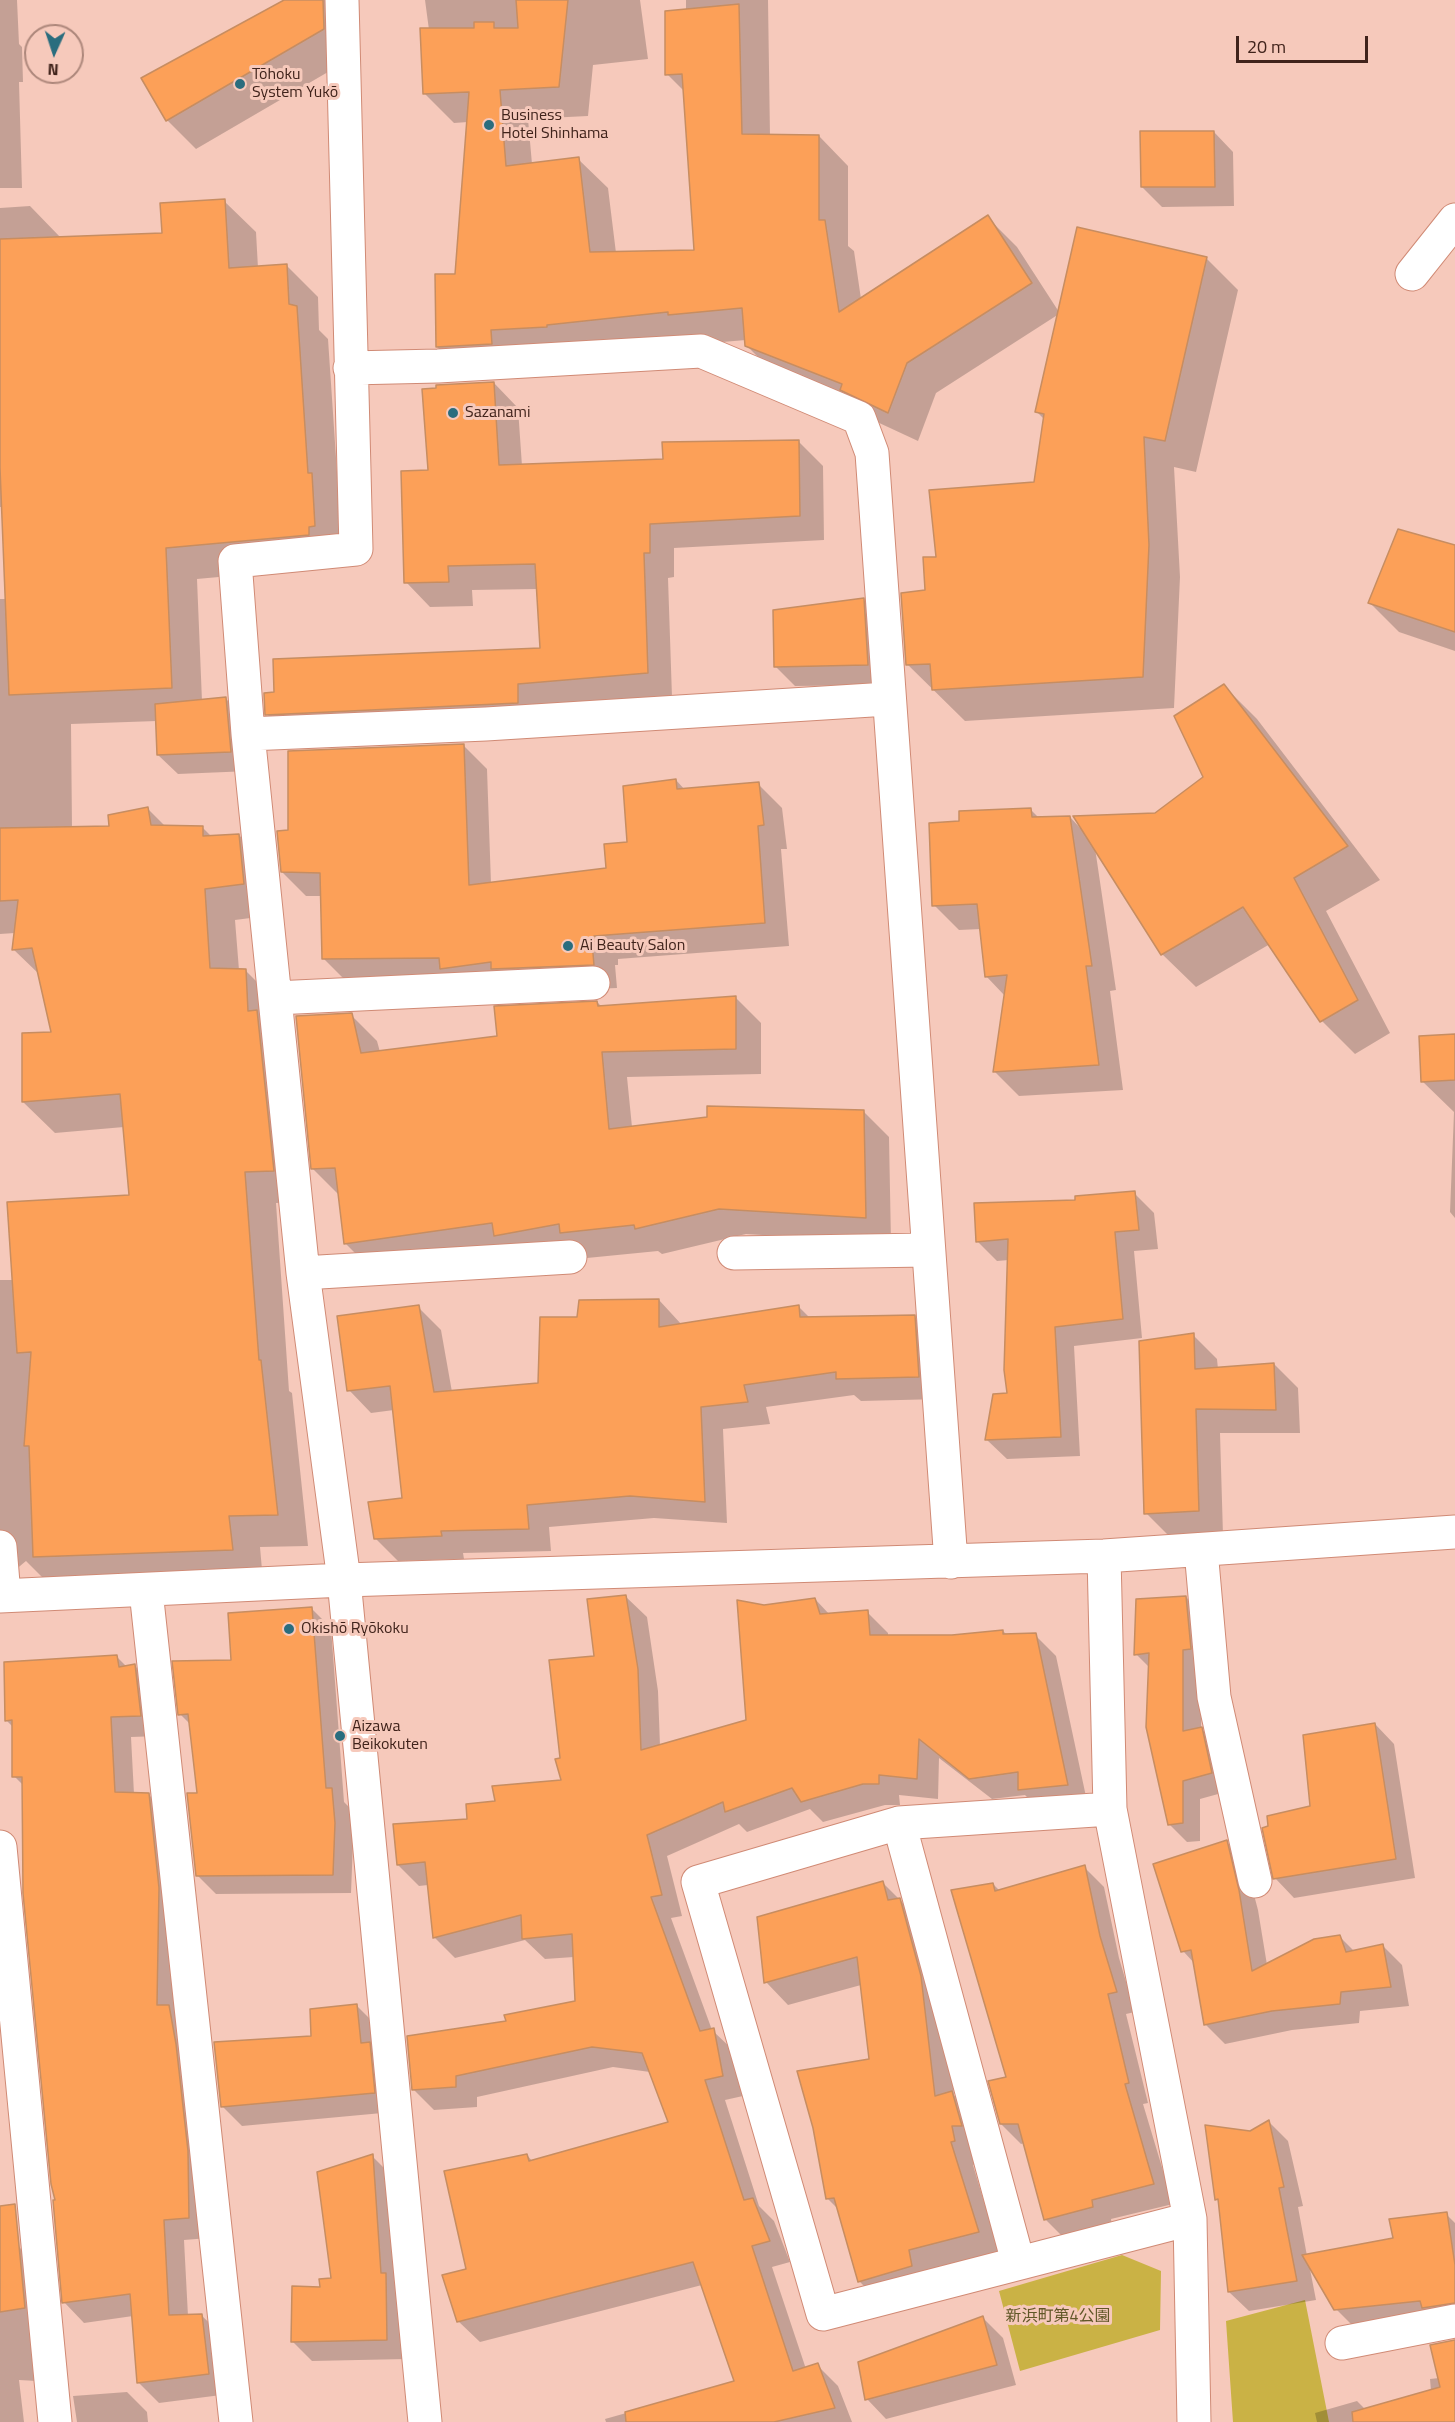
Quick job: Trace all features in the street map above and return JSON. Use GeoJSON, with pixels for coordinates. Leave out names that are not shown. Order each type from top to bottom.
{"type":"FeatureCollection","features":[{"type":"Feature","properties":{"kind":"street"},"geometry":{"type":"LineString","coordinates":[[342,0],[356,549],[235,561],[248,734],[303,1273],[344,1581],[425,2422]]}},
{"type":"Feature","properties":{"kind":"street"},"geometry":{"type":"LineString","coordinates":[[1412,274],[1455,220]]}},
{"type":"Feature","properties":{"kind":"street"},"geometry":{"type":"LineString","coordinates":[[350,368],[438,366],[701,351],[859,418],[872,453],[951,1562]]}},
{"type":"Feature","properties":{"kind":"street"},"geometry":{"type":"LineString","coordinates":[[248,734],[486,724],[888,699]]}},
{"type":"Feature","properties":{"kind":"street"},"geometry":{"type":"LineString","coordinates":[[275,998],[593,983]]}},
{"type":"Feature","properties":{"kind":"street"},"geometry":{"type":"LineString","coordinates":[[734,1253],[927,1250]]}},
{"type":"Feature","properties":{"kind":"street"},"geometry":{"type":"LineString","coordinates":[[303,1273],[570,1257]]}},
{"type":"Feature","properties":{"kind":"street"},"geometry":{"type":"LineString","coordinates":[[0,1547],[2,1595],[146,1591],[344,1581],[1104,1556],[1455,1532]]}},
{"type":"Feature","properties":{"kind":"street"},"geometry":{"type":"LineString","coordinates":[[1201,1550],[1214,1697],[1255,1881]]}},
{"type":"Feature","properties":{"kind":"street"},"geometry":{"type":"LineString","coordinates":[[1104,1556],[1110,1809],[1190,2219],[1194,2422]]}},
{"type":"Feature","properties":{"kind":"street"},"geometry":{"type":"LineString","coordinates":[[146,1591],[236,2422]]}},
{"type":"Feature","properties":{"kind":"street"},"geometry":{"type":"LineString","coordinates":[[1110,1809],[899,1823],[698,1882],[823,2314],[1190,2219]]}},
{"type":"Feature","properties":{"kind":"street"},"geometry":{"type":"LineString","coordinates":[[899,1823],[1017,2262]]}},
{"type":"Feature","properties":{"kind":"street"},"geometry":{"type":"LineString","coordinates":[[0,1846],[55,2422]]}},
{"type":"Feature","properties":{"kind":"street"},"geometry":{"type":"LineString","coordinates":[[1342,2343],[1455,2321]]}},
{"type":"Feature","properties":{"kind":"green space","name":"新浜町第4公園"},"geometry":{"type":"Polygon","coordinates":[[[1122,2255],[1161,2271],[1160,2330],[1020,2371],[999,2291],[1122,2255]]]}},
{"type":"Feature","properties":{"kind":"green space"},"geometry":{"type":"Polygon","coordinates":[[[1305,2300],[1329,2422],[1233,2422],[1226,2321],[1305,2300]]]}},
{"type":"Feature","properties":{"kind":"building"},"geometry":{"type":"Polygon","coordinates":[[[284,0],[323,0],[324,29],[166,121],[141,78],[284,0]]]}},
{"type":"Feature","properties":{"kind":"building"},"geometry":{"type":"Polygon","coordinates":[[[516,0],[568,0],[559,87],[500,90],[506,166],[579,157],[590,252],[694,250],[682,74],[665,75],[665,11],[739,4],[742,134],[819,135],[819,220],[825,220],[839,312],[988,215],[1032,283],[907,363],[888,413],[840,390],[842,384],[745,346],[742,308],[668,315],[668,312],[547,325],[547,327],[491,330],[492,344],[436,347],[435,274],[455,274],[469,92],[423,94],[420,28],[474,28],[474,22],[494,22],[494,28],[518,28],[516,0]]]}},
{"type":"Feature","properties":{"kind":"building"},"geometry":{"type":"Polygon","coordinates":[[[1140,131],[1214,131],[1215,187],[1141,187],[1140,131]]]}},
{"type":"Feature","properties":{"kind":"building"},"geometry":{"type":"Polygon","coordinates":[[[225,199],[229,268],[287,264],[289,304],[297,306],[308,473],[312,473],[315,526],[309,527],[309,535],[166,548],[172,688],[9,695],[0,468],[0,239],[162,233],[160,203],[225,199]]]}},
{"type":"Feature","properties":{"kind":"building"},"geometry":{"type":"Polygon","coordinates":[[[1077,227],[1207,257],[1165,441],[1144,437],[1149,545],[1143,677],[932,690],[930,664],[906,665],[901,593],[925,590],[923,557],[936,557],[929,490],[1034,482],[1044,414],[1035,412],[1077,227]]]}},
{"type":"Feature","properties":{"kind":"building"},"geometry":{"type":"Polygon","coordinates":[[[494,382],[499,465],[663,459],[662,442],[799,440],[800,516],[650,524],[650,553],[644,553],[648,673],[518,684],[518,703],[265,715],[264,693],[274,692],[273,659],[540,648],[535,564],[448,566],[449,582],[404,583],[401,471],[428,470],[422,389],[436,388],[436,385],[494,382]]]}},
{"type":"Feature","properties":{"kind":"building"},"geometry":{"type":"Polygon","coordinates":[[[1398,529],[1455,545],[1455,632],[1368,603],[1398,529]]]}},
{"type":"Feature","properties":{"kind":"building"},"geometry":{"type":"Polygon","coordinates":[[[864,598],[868,665],[774,667],[773,610],[864,598]]]}},
{"type":"Feature","properties":{"kind":"building"},"geometry":{"type":"Polygon","coordinates":[[[1224,684],[1348,846],[1294,878],[1358,1000],[1320,1022],[1243,907],[1161,955],[1073,816],[1155,813],[1203,777],[1174,716],[1224,684]]]}},
{"type":"Feature","properties":{"kind":"building"},"geometry":{"type":"Polygon","coordinates":[[[226,697],[231,752],[157,755],[155,704],[226,697]]]}},
{"type":"Feature","properties":{"kind":"building"},"geometry":{"type":"Polygon","coordinates":[[[464,744],[469,885],[606,868],[604,844],[627,842],[623,786],[676,779],[677,789],[759,782],[764,825],[758,826],[765,923],[594,936],[595,941],[592,942],[594,965],[491,969],[491,962],[440,969],[439,958],[322,959],[320,873],[281,872],[277,831],[288,830],[288,751],[464,744]]]}},
{"type":"Feature","properties":{"kind":"building"},"geometry":{"type":"Polygon","coordinates":[[[148,807],[151,825],[203,826],[203,836],[239,834],[244,884],[205,889],[210,968],[246,969],[248,1011],[257,1010],[274,1171],[245,1172],[259,1360],[261,1360],[278,1515],[229,1516],[233,1550],[33,1557],[29,1446],[24,1446],[31,1352],[17,1353],[7,1202],[129,1195],[120,1094],[22,1102],[22,1033],[51,1032],[32,948],[12,950],[18,900],[0,901],[0,828],[109,826],[108,815],[148,807]]]}},
{"type":"Feature","properties":{"kind":"building"},"geometry":{"type":"Polygon","coordinates":[[[1031,808],[1032,817],[1070,816],[1092,966],[1086,966],[1099,1065],[993,1072],[1007,975],[985,977],[977,904],[932,906],[929,823],[959,821],[959,811],[1031,808]]]}},
{"type":"Feature","properties":{"kind":"building"},"geometry":{"type":"Polygon","coordinates":[[[736,996],[736,1049],[602,1052],[609,1129],[707,1117],[707,1106],[864,1110],[866,1218],[719,1209],[635,1229],[634,1225],[560,1233],[559,1224],[494,1236],[492,1223],[344,1244],[335,1168],[311,1169],[296,1016],[352,1013],[361,1053],[497,1036],[494,1006],[597,1001],[598,1006],[736,996]]]}},
{"type":"Feature","properties":{"kind":"building"},"geometry":{"type":"Polygon","coordinates":[[[1455,1034],[1455,1080],[1421,1082],[1419,1036],[1455,1034]]]}},
{"type":"Feature","properties":{"kind":"building"},"geometry":{"type":"Polygon","coordinates":[[[1135,1191],[1139,1230],[1115,1232],[1123,1319],[1055,1327],[1061,1437],[985,1440],[993,1394],[1007,1393],[1004,1370],[1008,1239],[976,1242],[974,1203],[1075,1200],[1075,1196],[1135,1191]]]}},
{"type":"Feature","properties":{"kind":"building"},"geometry":{"type":"Polygon","coordinates":[[[659,1299],[659,1327],[799,1305],[800,1317],[915,1315],[919,1377],[836,1379],[836,1372],[744,1385],[748,1402],[701,1407],[705,1502],[630,1496],[527,1505],[529,1529],[441,1531],[442,1536],[374,1539],[368,1502],[402,1498],[390,1386],[347,1391],[337,1316],[419,1305],[434,1392],[538,1383],[540,1317],[577,1317],[579,1300],[659,1299]]]}},
{"type":"Feature","properties":{"kind":"building"},"geometry":{"type":"Polygon","coordinates":[[[1194,1333],[1195,1369],[1274,1363],[1276,1410],[1196,1409],[1199,1511],[1144,1514],[1139,1341],[1194,1333]]]}},
{"type":"Feature","properties":{"kind":"building"},"geometry":{"type":"Polygon","coordinates":[[[626,1595],[638,1669],[641,1750],[746,1720],[737,1600],[764,1605],[815,1598],[820,1614],[868,1610],[870,1635],[952,1635],[1003,1630],[1003,1634],[1036,1633],[1068,1785],[1018,1790],[1018,1772],[969,1779],[919,1739],[917,1779],[879,1775],[879,1784],[863,1784],[801,1802],[792,1788],[725,1812],[723,1802],[647,1835],[662,1895],[651,1897],[700,2031],[714,2028],[723,2076],[705,2080],[744,2200],[753,2198],[770,2241],[752,2246],[793,2371],[818,2363],[835,2408],[774,2422],[626,2422],[625,2412],[734,2381],[693,2262],[457,2322],[442,2275],[466,2269],[444,2171],[527,2154],[529,2161],[668,2122],[642,2053],[592,2047],[456,2076],[456,2087],[412,2090],[407,2036],[506,2021],[504,2015],[575,2001],[572,1934],[522,1939],[521,1915],[433,1938],[425,1862],[397,1865],[393,1824],[467,1819],[466,1804],[495,1801],[492,1786],[561,1780],[555,1759],[560,1758],[549,1660],[594,1656],[587,1599],[626,1595]]]}},
{"type":"Feature","properties":{"kind":"building"},"geometry":{"type":"Polygon","coordinates":[[[1186,1596],[1191,1649],[1183,1650],[1183,1731],[1202,1727],[1212,1773],[1183,1781],[1183,1823],[1168,1825],[1146,1727],[1149,1653],[1134,1655],[1136,1599],[1186,1596]]]}},
{"type":"Feature","properties":{"kind":"building"},"geometry":{"type":"Polygon","coordinates":[[[312,1607],[326,1788],[332,1788],[335,1823],[333,1875],[196,1876],[187,1793],[197,1793],[188,1714],[178,1715],[172,1661],[231,1660],[228,1613],[312,1607]]]}},
{"type":"Feature","properties":{"kind":"building"},"geometry":{"type":"Polygon","coordinates":[[[117,1655],[119,1667],[135,1664],[141,1716],[111,1717],[115,1792],[149,1793],[159,1888],[157,2005],[169,2005],[176,2044],[188,2151],[189,2218],[164,2220],[169,2315],[202,2314],[209,2374],[137,2383],[130,2294],[62,2303],[53,2200],[55,2200],[51,2184],[23,1893],[22,1777],[12,1777],[12,1720],[5,1721],[4,1662],[117,1655]]]}},
{"type":"Feature","properties":{"kind":"building"},"geometry":{"type":"Polygon","coordinates":[[[1375,1723],[1396,1859],[1273,1879],[1262,1828],[1268,1826],[1267,1816],[1310,1806],[1303,1735],[1375,1723]]]}},
{"type":"Feature","properties":{"kind":"building"},"geometry":{"type":"Polygon","coordinates":[[[1227,1840],[1239,1890],[1252,1971],[1314,1939],[1340,1935],[1346,1952],[1383,1944],[1391,1987],[1341,1992],[1340,2004],[1272,2011],[1204,2025],[1191,1950],[1181,1952],[1153,1864],[1227,1840]]]}},
{"type":"Feature","properties":{"kind":"building"},"geometry":{"type":"Polygon","coordinates":[[[1085,1865],[1100,1936],[1117,1992],[1108,1994],[1129,2083],[1125,2084],[1154,2184],[1092,2200],[1093,2207],[1044,2220],[1018,2124],[1000,2124],[988,2081],[1006,2077],[951,1890],[993,1883],[995,1891],[1085,1865]]]}},
{"type":"Feature","properties":{"kind":"building"},"geometry":{"type":"Polygon","coordinates":[[[883,1881],[888,1900],[900,1898],[921,1976],[935,2096],[952,2091],[962,2126],[952,2126],[955,2141],[951,2142],[979,2232],[909,2250],[912,2266],[858,2282],[834,2198],[826,2199],[813,2128],[797,2071],[869,2059],[857,1957],[764,1983],[757,1917],[883,1881]]]}},
{"type":"Feature","properties":{"kind":"building"},"geometry":{"type":"Polygon","coordinates":[[[357,2004],[361,2043],[370,2042],[375,2093],[221,2107],[214,2042],[311,2036],[310,2009],[357,2004]]]}},
{"type":"Feature","properties":{"kind":"building"},"geometry":{"type":"Polygon","coordinates":[[[1269,2120],[1284,2187],[1279,2188],[1297,2281],[1228,2292],[1218,2199],[1215,2200],[1205,2125],[1250,2131],[1269,2120]]]}},
{"type":"Feature","properties":{"kind":"building"},"geometry":{"type":"Polygon","coordinates":[[[373,2154],[381,2273],[386,2273],[387,2340],[291,2342],[292,2286],[320,2287],[319,2279],[331,2278],[317,2172],[373,2154]]]}},
{"type":"Feature","properties":{"kind":"building"},"geometry":{"type":"Polygon","coordinates":[[[15,2204],[25,2308],[0,2312],[0,2206],[15,2204]]]}},
{"type":"Feature","properties":{"kind":"building"},"geometry":{"type":"Polygon","coordinates":[[[1447,2212],[1455,2265],[1455,2303],[1422,2308],[1420,2301],[1334,2310],[1302,2255],[1393,2238],[1389,2219],[1447,2212]]]}},
{"type":"Feature","properties":{"kind":"building"},"geometry":{"type":"Polygon","coordinates":[[[983,2316],[997,2365],[865,2400],[858,2362],[983,2316]]]}},
{"type":"Feature","properties":{"kind":"building"},"geometry":{"type":"Polygon","coordinates":[[[1455,2340],[1455,2422],[1353,2422],[1352,2412],[1440,2387],[1430,2345],[1455,2340]]]}},
{"type":"Feature","properties":{"kind":"place","name":"Tōhoku System Yukō"},"geometry":{"type":"Point","coordinates":[240,84]}},
{"type":"Feature","properties":{"kind":"place","name":"Business Hotel Shinhama"},"geometry":{"type":"Point","coordinates":[489,125]}},
{"type":"Feature","properties":{"kind":"place","name":"Sazanami"},"geometry":{"type":"Point","coordinates":[453,413]}},
{"type":"Feature","properties":{"kind":"place","name":"Ai Beauty Salon"},"geometry":{"type":"Point","coordinates":[568,946]}},
{"type":"Feature","properties":{"kind":"place","name":"Okishō Ryōkoku"},"geometry":{"type":"Point","coordinates":[289,1629]}},
{"type":"Feature","properties":{"kind":"place","name":"Aizawa Beikokuten"},"geometry":{"type":"Point","coordinates":[340,1736]}}]}
